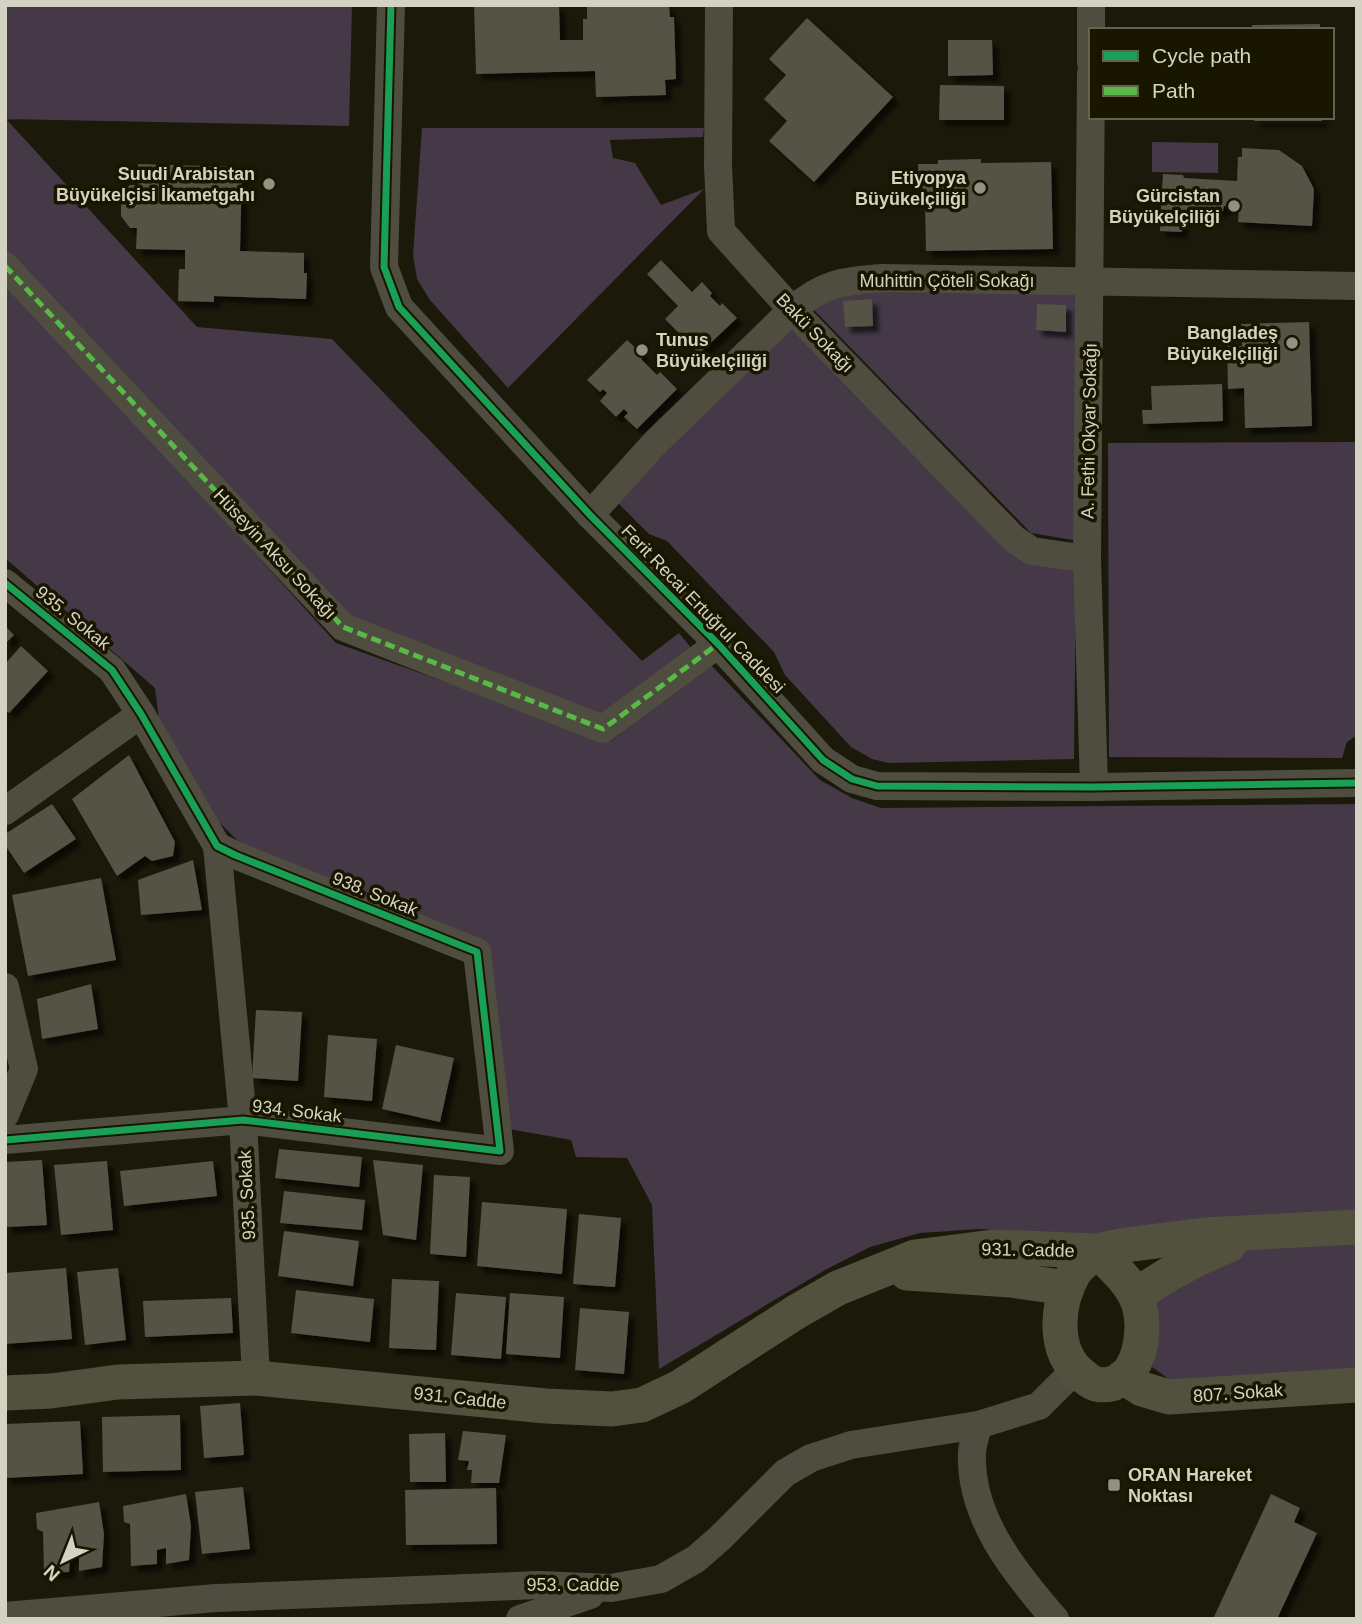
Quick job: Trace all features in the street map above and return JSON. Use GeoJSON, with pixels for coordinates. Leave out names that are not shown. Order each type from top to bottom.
{"type":"FeatureCollection","features":[{"type":"Feature","properties":{"kind":"main road","name":"931. Cadde"},"geometry":{"type":"LineString","coordinates":[[5,1393],[51,1391],[118,1382],[256,1378],[547,1406],[612,1409],[642,1405],[690,1381],[838,1288],[915,1256],[993,1247],[1097,1251],[1205,1236],[1357,1227]]}},
{"type":"Feature","properties":{"kind":"main road"},"geometry":{"type":"LineString","coordinates":[[1136,1296],[1191,1261],[1258,1232]]}},
{"type":"Feature","properties":{"kind":"main road"},"geometry":{"type":"LineString","coordinates":[[1097,1251],[1119,1273],[1136,1296],[1141,1316],[1138,1357],[1130,1373],[1108,1384],[1094,1384],[1075,1370],[1062,1347],[1059,1327],[1067,1288],[1075,1270],[1097,1251]]}},
{"type":"Feature","properties":{"kind":"main road","name":"931. Cadde"},"geometry":{"type":"LineString","coordinates":[[879,1272],[1011,1280],[1067,1288]]}},
{"type":"Feature","properties":{"kind":"main road","name":"807. Sokak"},"geometry":{"type":"LineString","coordinates":[[1123,1377],[1142,1389],[1169,1397],[1357,1385]]}},
{"type":"Feature","properties":{"kind":"street","name":"Ferit Recai Ertuğrul Caddesi"},"geometry":{"type":"LineString","coordinates":[[391,5],[384,267],[399,307],[590,515],[718,644],[822,760],[852,779],[877,786],[1094,787],[1357,783]]}},
{"type":"Feature","properties":{"kind":"street","name":"Bakü Sokağı"},"geometry":{"type":"LineString","coordinates":[[719,5],[718,173],[722,231],[792,310],[1014,539],[1032,551],[1087,559]]}},
{"type":"Feature","properties":{"kind":"street"},"geometry":{"type":"LineString","coordinates":[[1090,5],[1090,28]]}},
{"type":"Feature","properties":{"kind":"street","name":"A. Fethi Okyar Sokağı"},"geometry":{"type":"LineString","coordinates":[[1091,119],[1087,559],[1094,787]]}},
{"type":"Feature","properties":{"kind":"street","name":"Hüseyin Aksu Sokağı"},"geometry":{"type":"LineString","coordinates":[[5,266],[344,627],[603,729],[718,644]]}},
{"type":"Feature","properties":{"kind":"street","name":"Muhittin Çöteli Sokağı"},"geometry":{"type":"LineString","coordinates":[[590,515],[654,444],[792,310],[811,293],[850,280],[882,278],[1357,286]]}},
{"type":"Feature","properties":{"kind":"street","name":"935. Sokak"},"geometry":{"type":"LineString","coordinates":[[5,583],[112,670],[141,714]]}},
{"type":"Feature","properties":{"kind":"street"},"geometry":{"type":"LineString","coordinates":[[5,811],[141,714],[216,846]]}},
{"type":"Feature","properties":{"kind":"street","name":"935. Sokak"},"geometry":{"type":"LineString","coordinates":[[216,846],[243,1120],[256,1378]]}},
{"type":"Feature","properties":{"kind":"street","name":"938. Sokak"},"geometry":{"type":"LineString","coordinates":[[216,846],[477,952],[500,1151]]}},
{"type":"Feature","properties":{"kind":"street"},"geometry":{"type":"LineString","coordinates":[[5,987],[24,1069],[5,1115]]}},
{"type":"Feature","properties":{"kind":"street","name":"934. Sokak"},"geometry":{"type":"LineString","coordinates":[[5,1140],[243,1120],[500,1151]]}},
{"type":"Feature","properties":{"kind":"street","name":"953. Cadde"},"geometry":{"type":"LineString","coordinates":[[5,1616],[216,1598],[425,1588],[539,1585],[611,1588],[661,1579],[696,1559],[785,1473],[811,1458],[851,1446],[978,1425],[1039,1406],[1075,1370]]}},
{"type":"Feature","properties":{"kind":"street"},"geometry":{"type":"LineString","coordinates":[[978,1425],[972,1450],[973,1472],[989,1526],[1010,1563],[1055,1619]]}},
{"type":"Feature","properties":{"kind":"street"},"geometry":{"type":"LineString","coordinates":[[520,1619],[611,1588]]}},
{"type":"Feature","properties":{"kind":"shaded area"},"geometry":{"type":"Polygon","coordinates":[[[7,5],[352,5],[349,126],[6,119],[7,5]]]}},
{"type":"Feature","properties":{"kind":"shaded area"},"geometry":{"type":"Polygon","coordinates":[[[6,119],[197,327],[332,339],[642,661],[679,633],[696,654],[602,721],[353,622],[5,255],[6,119]]]}},
{"type":"Feature","properties":{"kind":"shaded area"},"geometry":{"type":"Polygon","coordinates":[[[422,128],[704,128],[703,137],[610,140],[613,158],[635,163],[661,205],[704,189],[508,388],[430,300],[417,279],[413,255],[422,128]]]}},
{"type":"Feature","properties":{"kind":"shaded area"},"geometry":{"type":"Polygon","coordinates":[[[1152,142],[1218,143],[1218,173],[1152,172],[1152,142]]]}},
{"type":"Feature","properties":{"kind":"shaded area"},"geometry":{"type":"Polygon","coordinates":[[[5,278],[336,643],[611,741],[710,664],[820,780],[852,798],[881,808],[1357,804],[1357,1211],[1092,1236],[980,1229],[920,1233],[870,1247],[825,1270],[659,1369],[652,1205],[627,1158],[576,1157],[571,1140],[509,1129],[487,947],[244,847],[211,814],[160,729],[155,688],[5,558],[5,278]]]}},
{"type":"Feature","properties":{"kind":"shaded area"},"geometry":{"type":"Polygon","coordinates":[[[1080,290],[1079,541],[1031,533],[812,308],[837,291],[1080,290]]]}},
{"type":"Feature","properties":{"kind":"shaded area"},"geometry":{"type":"Polygon","coordinates":[[[789,326],[1016,557],[1076,571],[1074,759],[889,763],[872,759],[851,747],[785,675],[774,652],[667,541],[649,534],[615,500],[789,326]]]}},
{"type":"Feature","properties":{"kind":"shaded area"},"geometry":{"type":"Polygon","coordinates":[[[1357,442],[1357,735],[1347,742],[1342,758],[1109,757],[1108,443],[1357,442]]]}},
{"type":"Feature","properties":{"kind":"shaded area"},"geometry":{"type":"Polygon","coordinates":[[[1357,1227],[1357,1385],[1173,1382],[1138,1357],[1158,1280],[1190,1261],[1357,1227]]]}},
{"type":"Feature","properties":{"kind":"building"},"geometry":{"type":"Polygon","coordinates":[[[474,5],[559,5],[560,40],[583,40],[583,19],[587,19],[587,5],[669,5],[670,17],[674,17],[676,79],[665,80],[666,95],[596,97],[595,71],[476,74],[474,5]]]}},
{"type":"Feature","properties":{"kind":"building"},"geometry":{"type":"Polygon","coordinates":[[[807,18],[893,97],[814,182],[769,141],[787,121],[764,99],[786,75],[769,59],[807,18]]]}},
{"type":"Feature","properties":{"kind":"building"},"geometry":{"type":"Polygon","coordinates":[[[1320,24],[1320,28],[1252,28],[1252,25],[1320,24]]]}},
{"type":"Feature","properties":{"kind":"building"},"geometry":{"type":"Polygon","coordinates":[[[948,40],[992,40],[993,75],[948,76],[948,40]]]}},
{"type":"Feature","properties":{"kind":"building"},"geometry":{"type":"Polygon","coordinates":[[[940,85],[1004,86],[1004,120],[939,120],[940,85]]]}},
{"type":"Feature","properties":{"kind":"building"},"geometry":{"type":"Polygon","coordinates":[[[1254,119],[1322,119],[1322,121],[1254,119]]]}},
{"type":"Feature","properties":{"kind":"building"},"geometry":{"type":"Polygon","coordinates":[[[1242,148],[1279,150],[1302,166],[1314,189],[1312,226],[1238,222],[1239,207],[1224,206],[1223,211],[1202,210],[1202,217],[1182,216],[1182,232],[1160,231],[1161,205],[1157,205],[1158,188],[1162,188],[1163,174],[1237,181],[1238,157],[1242,157],[1242,148]]]}},
{"type":"Feature","properties":{"kind":"building"},"geometry":{"type":"Polygon","coordinates":[[[981,159],[981,163],[1051,162],[1053,249],[926,251],[925,205],[928,205],[928,196],[919,197],[918,164],[938,164],[938,160],[981,159]]]}},
{"type":"Feature","properties":{"kind":"building"},"geometry":{"type":"Polygon","coordinates":[[[138,164],[242,167],[240,251],[304,253],[304,273],[307,273],[306,299],[214,296],[214,302],[178,301],[179,269],[185,269],[185,250],[136,249],[137,228],[130,228],[121,216],[121,199],[125,190],[130,185],[138,185],[138,164]]]}},
{"type":"Feature","properties":{"kind":"building"},"geometry":{"type":"Polygon","coordinates":[[[661,260],[692,292],[702,282],[712,293],[710,296],[720,306],[722,303],[737,318],[699,354],[665,319],[678,306],[647,274],[661,260]]]}},
{"type":"Feature","properties":{"kind":"building"},"geometry":{"type":"Polygon","coordinates":[[[872,299],[873,326],[845,327],[843,301],[872,299]]]}},
{"type":"Feature","properties":{"kind":"building"},"geometry":{"type":"Polygon","coordinates":[[[1037,304],[1066,305],[1066,332],[1036,330],[1037,304]]]}},
{"type":"Feature","properties":{"kind":"building"},"geometry":{"type":"Polygon","coordinates":[[[1309,322],[1312,426],[1245,428],[1244,388],[1228,389],[1227,346],[1242,346],[1241,324],[1309,322]]]}},
{"type":"Feature","properties":{"kind":"building"},"geometry":{"type":"Polygon","coordinates":[[[627,340],[644,356],[641,359],[657,375],[660,372],[677,389],[637,429],[624,417],[628,413],[624,409],[616,417],[600,401],[607,393],[603,389],[600,392],[587,380],[627,340]]]}},
{"type":"Feature","properties":{"kind":"building"},"geometry":{"type":"Polygon","coordinates":[[[1222,384],[1223,421],[1143,424],[1142,410],[1152,410],[1151,386],[1222,384]]]}},
{"type":"Feature","properties":{"kind":"building"},"geometry":{"type":"Polygon","coordinates":[[[5,626],[14,635],[5,644],[5,626]]]}},
{"type":"Feature","properties":{"kind":"building"},"geometry":{"type":"Polygon","coordinates":[[[21,646],[48,671],[9,713],[5,710],[5,664],[21,646]]]}},
{"type":"Feature","properties":{"kind":"building"},"geometry":{"type":"Polygon","coordinates":[[[129,755],[175,842],[173,856],[152,861],[145,856],[117,876],[72,799],[129,755]]]}},
{"type":"Feature","properties":{"kind":"building"},"geometry":{"type":"Polygon","coordinates":[[[52,804],[76,839],[24,873],[5,845],[5,834],[52,804]]]}},
{"type":"Feature","properties":{"kind":"building"},"geometry":{"type":"Polygon","coordinates":[[[193,860],[202,910],[141,915],[138,880],[193,860]]]}},
{"type":"Feature","properties":{"kind":"building"},"geometry":{"type":"Polygon","coordinates":[[[101,878],[116,960],[28,976],[12,895],[101,878]]]}},
{"type":"Feature","properties":{"kind":"building"},"geometry":{"type":"Polygon","coordinates":[[[91,984],[98,1029],[42,1039],[37,999],[91,984]]]}},
{"type":"Feature","properties":{"kind":"building"},"geometry":{"type":"Polygon","coordinates":[[[256,1010],[302,1012],[298,1081],[252,1078],[256,1010]]]}},
{"type":"Feature","properties":{"kind":"building"},"geometry":{"type":"Polygon","coordinates":[[[328,1035],[377,1039],[372,1101],[324,1097],[328,1035]]]}},
{"type":"Feature","properties":{"kind":"building"},"geometry":{"type":"Polygon","coordinates":[[[396,1045],[454,1058],[440,1122],[382,1109],[396,1045]]]}},
{"type":"Feature","properties":{"kind":"building"},"geometry":{"type":"Polygon","coordinates":[[[279,1149],[362,1157],[359,1187],[275,1178],[279,1149]]]}},
{"type":"Feature","properties":{"kind":"building"},"geometry":{"type":"Polygon","coordinates":[[[42,1160],[47,1225],[7,1227],[5,1162],[42,1160]]]}},
{"type":"Feature","properties":{"kind":"building"},"geometry":{"type":"Polygon","coordinates":[[[373,1160],[423,1165],[416,1240],[383,1235],[373,1160]]]}},
{"type":"Feature","properties":{"kind":"building"},"geometry":{"type":"Polygon","coordinates":[[[107,1161],[113,1230],[61,1235],[54,1165],[107,1161]]]}},
{"type":"Feature","properties":{"kind":"building"},"geometry":{"type":"Polygon","coordinates":[[[213,1161],[217,1196],[124,1206],[120,1171],[213,1161]]]}},
{"type":"Feature","properties":{"kind":"building"},"geometry":{"type":"Polygon","coordinates":[[[434,1175],[470,1177],[466,1257],[430,1254],[434,1175]]]}},
{"type":"Feature","properties":{"kind":"building"},"geometry":{"type":"Polygon","coordinates":[[[284,1191],[365,1200],[362,1230],[280,1223],[284,1191]]]}},
{"type":"Feature","properties":{"kind":"building"},"geometry":{"type":"Polygon","coordinates":[[[482,1202],[567,1209],[562,1274],[477,1266],[482,1202]]]}},
{"type":"Feature","properties":{"kind":"building"},"geometry":{"type":"Polygon","coordinates":[[[579,1214],[621,1218],[615,1287],[573,1284],[579,1214]]]}},
{"type":"Feature","properties":{"kind":"building"},"geometry":{"type":"Polygon","coordinates":[[[284,1231],[359,1241],[353,1286],[278,1276],[284,1231]]]}},
{"type":"Feature","properties":{"kind":"building"},"geometry":{"type":"Polygon","coordinates":[[[66,1268],[72,1339],[5,1344],[5,1273],[66,1268]]]}},
{"type":"Feature","properties":{"kind":"building"},"geometry":{"type":"Polygon","coordinates":[[[118,1268],[126,1340],[85,1345],[77,1272],[118,1268]]]}},
{"type":"Feature","properties":{"kind":"building"},"geometry":{"type":"Polygon","coordinates":[[[392,1279],[439,1281],[436,1350],[389,1348],[392,1279]]]}},
{"type":"Feature","properties":{"kind":"building"},"geometry":{"type":"Polygon","coordinates":[[[296,1290],[374,1299],[370,1342],[291,1333],[296,1290]]]}},
{"type":"Feature","properties":{"kind":"building"},"geometry":{"type":"Polygon","coordinates":[[[456,1293],[506,1297],[501,1359],[451,1355],[456,1293]]]}},
{"type":"Feature","properties":{"kind":"building"},"geometry":{"type":"Polygon","coordinates":[[[510,1293],[564,1297],[560,1358],[506,1354],[510,1293]]]}},
{"type":"Feature","properties":{"kind":"building"},"geometry":{"type":"Polygon","coordinates":[[[231,1298],[233,1333],[145,1337],[143,1301],[231,1298]]]}},
{"type":"Feature","properties":{"kind":"building"},"geometry":{"type":"Polygon","coordinates":[[[580,1308],[629,1312],[624,1374],[575,1370],[580,1308]]]}},
{"type":"Feature","properties":{"kind":"building"},"geometry":{"type":"Polygon","coordinates":[[[240,1403],[244,1455],[204,1458],[200,1406],[240,1403]]]}},
{"type":"Feature","properties":{"kind":"building"},"geometry":{"type":"Polygon","coordinates":[[[180,1415],[181,1470],[103,1472],[102,1417],[180,1415]]]}},
{"type":"Feature","properties":{"kind":"building"},"geometry":{"type":"Polygon","coordinates":[[[80,1421],[83,1474],[5,1478],[5,1424],[80,1421]]]}},
{"type":"Feature","properties":{"kind":"building"},"geometry":{"type":"Polygon","coordinates":[[[463,1431],[506,1435],[499,1483],[471,1483],[472,1470],[467,1470],[469,1461],[458,1460],[463,1431]]]}},
{"type":"Feature","properties":{"kind":"building"},"geometry":{"type":"Polygon","coordinates":[[[445,1433],[446,1482],[410,1482],[409,1434],[445,1433]]]}},
{"type":"Feature","properties":{"kind":"building"},"geometry":{"type":"Polygon","coordinates":[[[243,1487],[250,1549],[202,1554],[195,1492],[243,1487]]]}},
{"type":"Feature","properties":{"kind":"building"},"geometry":{"type":"Polygon","coordinates":[[[496,1488],[497,1544],[406,1545],[405,1490],[496,1488]]]}},
{"type":"Feature","properties":{"kind":"building"},"geometry":{"type":"Polygon","coordinates":[[[186,1494],[191,1526],[189,1560],[166,1564],[166,1548],[157,1550],[157,1564],[131,1566],[130,1524],[124,1522],[123,1506],[186,1494]]]}},
{"type":"Feature","properties":{"kind":"building"},"geometry":{"type":"Polygon","coordinates":[[[1271,1494],[1300,1508],[1294,1522],[1317,1533],[1277,1619],[1213,1619],[1271,1494]]]}},
{"type":"Feature","properties":{"kind":"building"},"geometry":{"type":"Polygon","coordinates":[[[99,1502],[104,1534],[102,1567],[79,1571],[79,1555],[70,1558],[69,1572],[44,1573],[43,1532],[37,1529],[36,1513],[99,1502]]]}},
{"type":"Feature","properties":{"kind":"marked path"},"geometry":{"type":"LineString","coordinates":[[5,266],[343,627],[603,729],[718,644]]}},
{"type":"Feature","properties":{"kind":"cycle path"},"geometry":{"type":"LineString","coordinates":[[391,5],[384,267],[399,307],[590,515],[718,644],[823,760],[852,779],[877,786],[1094,787],[1357,783]]}},
{"type":"Feature","properties":{"kind":"cycle path"},"geometry":{"type":"LineString","coordinates":[[5,583],[112,670],[141,714],[217,846],[477,952],[500,1151],[243,1120],[5,1140]]}},
{"type":"Feature","properties":{"kind":"place","name":"Suudi Arabistan Büyükelçisi İkametgahı"},"geometry":{"type":"Point","coordinates":[269,184]}},
{"type":"Feature","properties":{"kind":"place","name":"Etiyopya Büyükelçiliği"},"geometry":{"type":"Point","coordinates":[980,188]}},
{"type":"Feature","properties":{"kind":"place","name":"Gürcistan Büyükelçiliği"},"geometry":{"type":"Point","coordinates":[1234,206]}},
{"type":"Feature","properties":{"kind":"place","name":"Bangladeş Büyükelçiliği"},"geometry":{"type":"Point","coordinates":[1292,343]}},
{"type":"Feature","properties":{"kind":"place","name":"Tunus Büyükelçiliği"},"geometry":{"type":"Point","coordinates":[642,350]}},
{"type":"Feature","properties":{"kind":"place","name":"ORAN Hareket Noktası"},"geometry":{"type":"Point","coordinates":[1114,1485]}}]}
